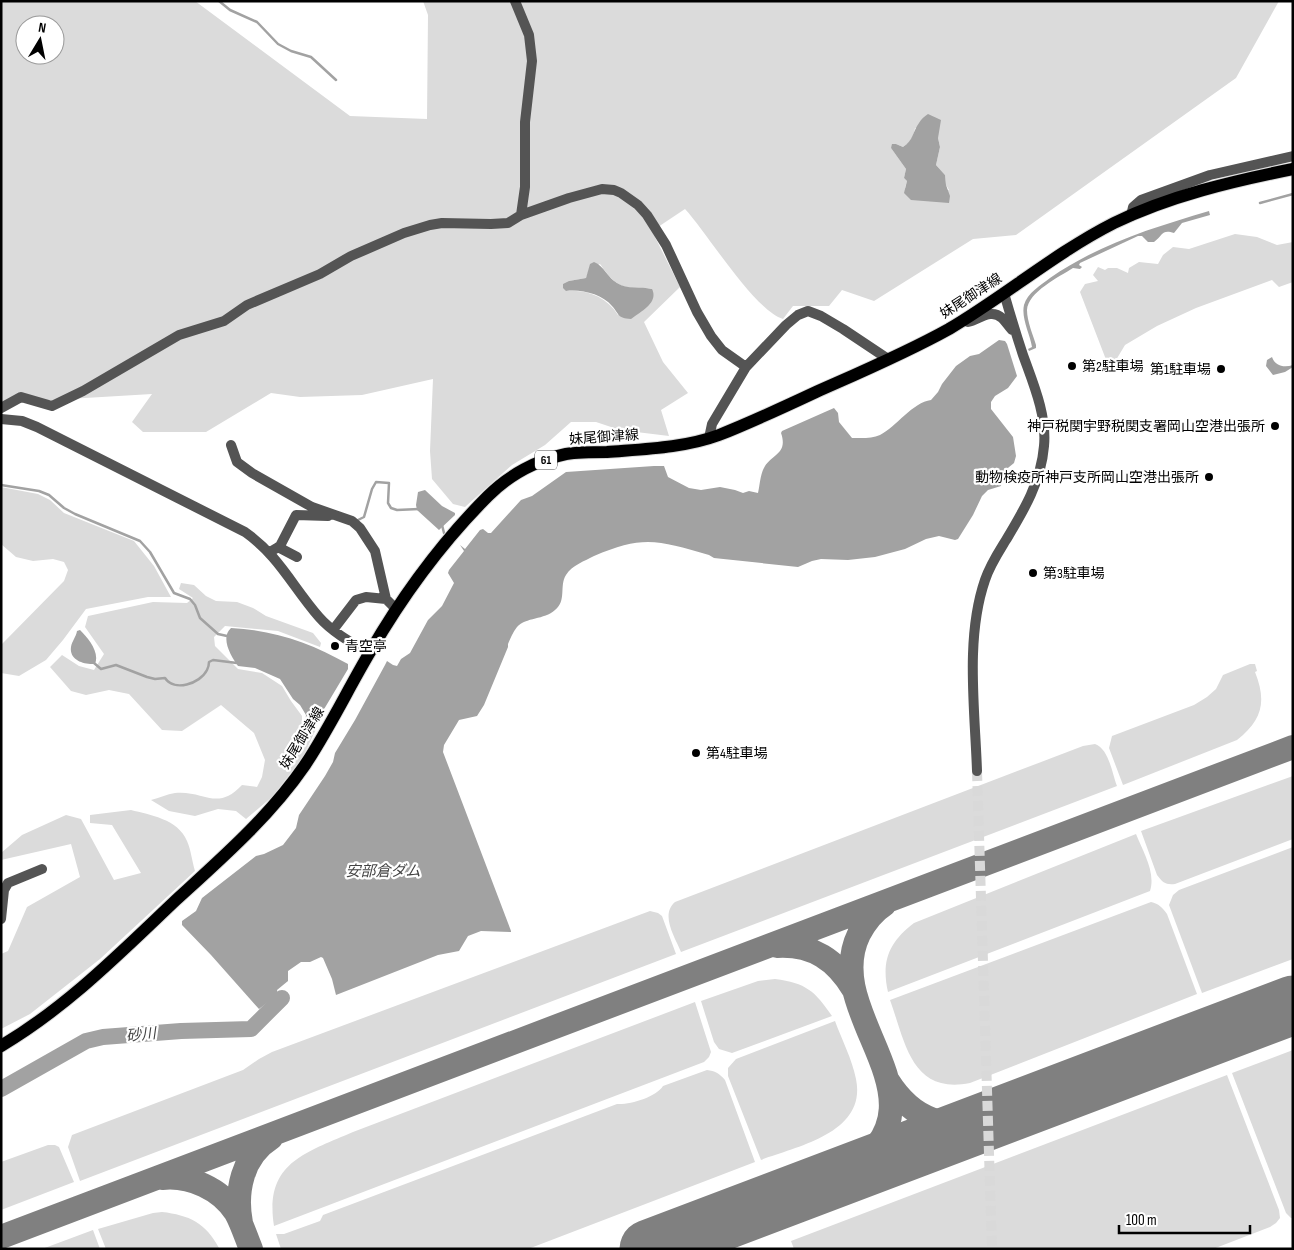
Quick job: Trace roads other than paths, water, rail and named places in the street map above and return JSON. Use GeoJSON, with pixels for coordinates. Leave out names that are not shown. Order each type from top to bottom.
{"type":"FeatureCollection","features":[{"type":"Feature","properties":{"kind":"main road","name":"妹尾御津線"},"geometry":{"type":"LineString","coordinates":[[1,1046],[48,1015],[120,955],[271,808],[308,761],[369,653],[396,609],[430,560],[490,493],[514,475],[540,462],[568,454],[652,449],[709,438],[759,418],[888,359],[952,327],[1082,241],[1117,222],[1185,196],[1293,168]]}},
{"type":"Feature","properties":{"kind":"street"},"geometry":{"type":"LineString","coordinates":[[515,1],[529,35],[532,61],[525,122],[525,187],[521,215]]}},
{"type":"Feature","properties":{"kind":"street"},"geometry":{"type":"LineString","coordinates":[[1131,216],[1133,207],[1141,200],[1198,178],[1293,156]]}},
{"type":"Feature","properties":{"kind":"street"},"geometry":{"type":"LineString","coordinates":[[1224,171],[1229,184]]}},
{"type":"Feature","properties":{"kind":"street"},"geometry":{"type":"LineString","coordinates":[[1,408],[21,397],[52,406],[83,391],[179,335],[224,320],[248,306],[320,274],[351,256],[430,224],[508,223],[521,215],[569,198],[602,189],[621,193],[638,205],[666,245],[710,336],[722,350],[746,367]]}},
{"type":"Feature","properties":{"kind":"street"},"geometry":{"type":"LineString","coordinates":[[977,771],[973,640],[979,599],[985,578],[993,562],[1034,490],[1044,446],[1042,417],[1031,375],[1004,293]]}},
{"type":"Feature","properties":{"kind":"street"},"geometry":{"type":"LineString","coordinates":[[709,438],[712,424],[746,367],[798,315],[808,311],[821,316],[888,359]]}},
{"type":"Feature","properties":{"kind":"street"},"geometry":{"type":"LineString","coordinates":[[952,327],[973,321],[983,315],[996,314],[1002,318],[1011,330],[1016,332]]}},
{"type":"Feature","properties":{"kind":"street"},"geometry":{"type":"LineString","coordinates":[[1,419],[22,421],[38,427],[245,532],[274,549],[297,557]]}},
{"type":"Feature","properties":{"kind":"street"},"geometry":{"type":"LineString","coordinates":[[232,445],[237,462],[252,472],[312,507],[352,521],[360,528],[376,551],[386,599],[396,609]]}},
{"type":"Feature","properties":{"kind":"street"},"geometry":{"type":"LineString","coordinates":[[274,549],[296,514],[337,517]]}},
{"type":"Feature","properties":{"kind":"street"},"geometry":{"type":"LineString","coordinates":[[274,549],[320,618],[333,630],[369,653]]}},
{"type":"Feature","properties":{"kind":"street"},"geometry":{"type":"LineString","coordinates":[[333,630],[356,600],[366,597],[386,599]]}},
{"type":"Feature","properties":{"kind":"street"},"geometry":{"type":"LineString","coordinates":[[1,920],[4,890],[8,883],[42,868]]}},
{"type":"Feature","properties":{"kind":"water"},"geometry":{"type":"Polygon","coordinates":[[[928,114],[941,120],[938,138],[940,147],[936,165],[945,175],[950,196],[949,203],[911,200],[904,193],[907,181],[904,178],[906,169],[891,148],[892,144],[903,147],[906,145],[917,126],[928,114]]]}},
{"type":"Feature","properties":{"kind":"water"},"geometry":{"type":"Polygon","coordinates":[[[1209,211],[1210,215],[1182,223],[1174,233],[1165,232],[1154,242],[1148,242],[1142,236],[1138,236],[1080,263],[1079,265],[1082,267],[1080,269],[1073,268],[1038,291],[1029,303],[1027,310],[1036,345],[1036,348],[1029,351],[1028,349],[1032,347],[1023,310],[1028,297],[1039,286],[1069,266],[1107,246],[1209,211]]]}},
{"type":"Feature","properties":{"kind":"water"},"geometry":{"type":"Polygon","coordinates":[[[594,262],[621,285],[652,289],[653,299],[648,307],[631,319],[626,319],[619,316],[608,302],[597,295],[578,291],[566,291],[563,288],[563,284],[569,281],[586,278],[590,264],[594,262]]]}},
{"type":"Feature","properties":{"kind":"water","name":"安部倉ダム"},"geometry":{"type":"Polygon","coordinates":[[[999,340],[1005,341],[1007,344],[1017,376],[1008,388],[995,396],[991,402],[991,409],[1013,437],[1016,456],[1014,463],[1003,472],[1001,486],[988,490],[982,496],[958,539],[939,536],[926,539],[905,549],[875,557],[848,560],[821,559],[798,567],[714,558],[664,543],[639,542],[611,549],[579,564],[564,579],[559,606],[551,613],[525,622],[517,627],[508,644],[484,705],[477,716],[459,720],[444,745],[443,752],[511,932],[481,931],[468,936],[459,951],[438,955],[336,995],[332,979],[323,958],[321,957],[310,962],[301,962],[288,971],[288,981],[277,990],[278,994],[259,1009],[182,925],[182,921],[196,911],[202,898],[256,856],[283,845],[296,828],[299,815],[333,762],[335,753],[387,661],[397,666],[401,659],[410,653],[428,620],[442,606],[454,583],[448,573],[449,570],[464,551],[460,545],[465,549],[480,530],[483,529],[491,533],[521,500],[532,496],[566,472],[654,466],[664,466],[668,477],[689,488],[701,490],[720,487],[743,493],[749,491],[758,493],[763,469],[783,445],[782,431],[834,408],[838,413],[839,422],[852,438],[870,438],[880,435],[918,405],[931,400],[956,366],[970,356],[979,354],[999,340]]]}},
{"type":"Feature","properties":{"kind":"water"},"geometry":{"type":"Polygon","coordinates":[[[1272,357],[1278,364],[1283,366],[1293,365],[1293,367],[1285,372],[1273,375],[1266,366],[1267,360],[1272,357]]]}},
{"type":"Feature","properties":{"kind":"water"},"geometry":{"type":"Polygon","coordinates":[[[425,490],[442,506],[455,513],[439,530],[417,510],[418,492],[425,490]]]}},
{"type":"Feature","properties":{"kind":"water"},"geometry":{"type":"Polygon","coordinates":[[[231,628],[247,629],[292,639],[348,664],[348,669],[314,726],[305,725],[306,715],[280,679],[255,668],[238,666],[230,652],[226,637],[231,628]]]}},
{"type":"Feature","properties":{"kind":"water"},"geometry":{"type":"Polygon","coordinates":[[[80,630],[95,650],[95,664],[86,664],[78,661],[72,655],[72,645],[77,631],[80,630]]]}},
{"type":"Feature","properties":{"kind":"waterway"},"geometry":{"type":"LineString","coordinates":[[219,1],[230,10],[257,22],[278,44],[291,51],[311,57],[336,80]]}},
{"type":"Feature","properties":{"kind":"waterway"},"geometry":{"type":"LineString","coordinates":[[1260,203],[1293,194]]}},
{"type":"Feature","properties":{"kind":"waterway"},"geometry":{"type":"LineString","coordinates":[[358,520],[364,517],[372,489],[376,482],[389,483],[388,503],[391,508],[397,510],[419,509]]}},
{"type":"Feature","properties":{"kind":"waterway"},"geometry":{"type":"LineString","coordinates":[[1,485],[39,491],[49,495],[64,508],[75,514],[140,541],[150,552],[174,593],[190,599],[195,605],[200,618],[218,634],[227,636]]}},
{"type":"Feature","properties":{"kind":"waterway"},"geometry":{"type":"LineString","coordinates":[[442,525],[444,533]]}},
{"type":"Feature","properties":{"kind":"waterway"},"geometry":{"type":"LineString","coordinates":[[94,663],[101,669],[116,665],[147,677],[155,679],[165,678],[174,685],[187,684],[199,679],[207,670],[209,662],[213,660],[237,663]]}},
{"type":"Feature","properties":{"kind":"waterway","name":"砂川"},"geometry":{"type":"LineString","coordinates":[[1,1089],[86,1041],[103,1037],[181,1031],[251,1029],[282,998]]}},
{"type":"Feature","properties":{"kind":"tunnel"},"geometry":{"type":"LineString","coordinates":[[977,771],[992,1249]]}},
{"type":"Feature","properties":{"kind":"place","name":"第2駐車場"},"geometry":{"type":"Point","coordinates":[1072,366]}},
{"type":"Feature","properties":{"kind":"place","name":"第1駐車場"},"geometry":{"type":"Point","coordinates":[1221,369]}},
{"type":"Feature","properties":{"kind":"place","name":"神戸税関宇野税関支署岡山空港出張所"},"geometry":{"type":"Point","coordinates":[1275,426]}},
{"type":"Feature","properties":{"kind":"place","name":"動物検疫所神戸支所岡山空港出張所"},"geometry":{"type":"Point","coordinates":[1209,477]}},
{"type":"Feature","properties":{"kind":"place","name":"第3駐車場"},"geometry":{"type":"Point","coordinates":[1033,573]}},
{"type":"Feature","properties":{"kind":"place","name":"青空亭"},"geometry":{"type":"Point","coordinates":[335,646]}},
{"type":"Feature","properties":{"kind":"place","name":"第4駐車場"},"geometry":{"type":"Point","coordinates":[696,753]}}]}
